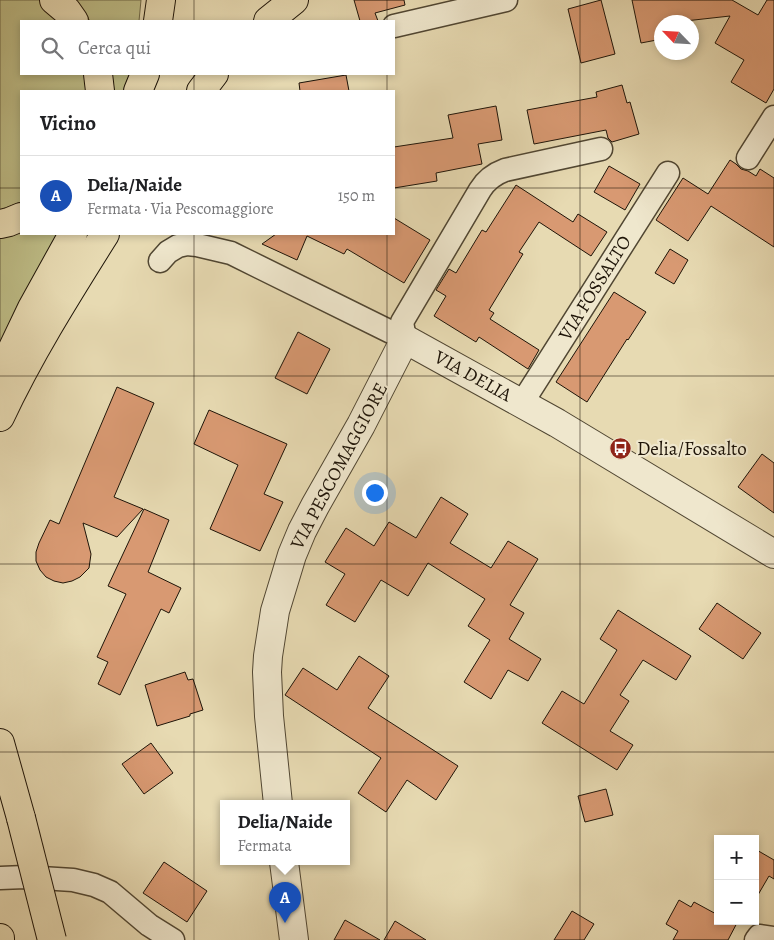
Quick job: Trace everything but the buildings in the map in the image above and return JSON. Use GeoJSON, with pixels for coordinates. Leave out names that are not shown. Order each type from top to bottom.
{"type":"FeatureCollection","features":[{"type":"Feature","properties":{"kind":"highway"},"geometry":{"type":"LineString","coordinates":[[54,0],[67,10],[73,20]]}},
{"type":"Feature","properties":{"kind":"highway"},"geometry":{"type":"LineString","coordinates":[[158,20],[161,0]]}},
{"type":"Feature","properties":{"kind":"highway"},"geometry":{"type":"LineString","coordinates":[[269,20],[294,0]]}},
{"type":"Feature","properties":{"kind":"highway"},"geometry":{"type":"LineString","coordinates":[[98,75],[100,90]]}},
{"type":"Feature","properties":{"kind":"highway"},"geometry":{"type":"LineString","coordinates":[[138,90],[144,75]]}},
{"type":"Feature","properties":{"kind":"highway"},"geometry":{"type":"LineString","coordinates":[[202,90],[213,75]]}},
{"type":"Feature","properties":{"kind":"highway"},"geometry":{"type":"LineString","coordinates":[[0,224],[20,217]]}},
{"type":"Feature","properties":{"kind":"highway"},"geometry":{"type":"LineString","coordinates":[[0,375],[32,308],[72,235]]}},
{"type":"Feature","properties":{"kind":"highway"},"geometry":{"type":"LineString","coordinates":[[0,417],[53,318],[104,235]]}},
{"type":"Feature","properties":{"kind":"highway"},"geometry":{"type":"LineString","coordinates":[[0,728],[8,769]]}},
{"type":"Feature","properties":{"kind":"highway"},"geometry":{"type":"LineString","coordinates":[[0,743],[52,940]]}},
{"type":"Feature","properties":{"kind":"street"},"geometry":{"type":"LineString","coordinates":[[395,26],[506,0]]}},
{"type":"Feature","properties":{"kind":"street"},"geometry":{"type":"LineString","coordinates":[[748,158],[774,117]]}},
{"type":"Feature","properties":{"kind":"street"},"geometry":{"type":"LineString","coordinates":[[405,339],[402,322],[480,190],[489,179],[496,173],[505,170],[601,149]]}},
{"type":"Feature","properties":{"kind":"street","name":"VIA FOSSALTO"},"geometry":{"type":"LineString","coordinates":[[522,404],[668,173]]}},
{"type":"Feature","properties":{"kind":"street","name":"VIA DELIA"},"geometry":{"type":"LineString","coordinates":[[160,261],[168,252],[178,246],[187,244],[230,253],[405,339],[522,404],[774,554]]}},
{"type":"Feature","properties":{"kind":"street","name":"VIA PESCOMAGGIORE"},"geometry":{"type":"LineString","coordinates":[[278,800],[267,680],[268,656],[275,611],[302,531],[361,425],[405,339]]}},
{"type":"Feature","properties":{"kind":"street"},"geometry":{"type":"LineString","coordinates":[[284,865],[294,940]]}},
{"type":"Feature","properties":{"kind":"street"},"geometry":{"type":"LineString","coordinates":[[0,878],[73,880],[94,885],[110,892],[149,925],[173,940]]}},
{"type":"Feature","properties":{"kind":"street"},"geometry":{"type":"LineString","coordinates":[[756,940],[760,936],[774,938]]}},
{"type":"Feature","properties":{"kind":"shaded area"},"geometry":{"type":"Polygon","coordinates":[[[0,0],[40,0],[46,3],[63,20],[20,20],[20,75],[88,75],[90,90],[20,90],[20,202],[0,210],[0,0]]]}},
{"type":"Feature","properties":{"kind":"shaded area"},"geometry":{"type":"Polygon","coordinates":[[[75,0],[141,0],[139,20],[89,20],[75,0]]]}},
{"type":"Feature","properties":{"kind":"shaded area"},"geometry":{"type":"Polygon","coordinates":[[[110,75],[131,75],[127,90],[112,90],[110,75]]]}},
{"type":"Feature","properties":{"kind":"shaded area"},"geometry":{"type":"Polygon","coordinates":[[[20,228],[20,235],[64,235],[0,361],[0,235],[20,228]]]}},
{"type":"Feature","properties":{"kind":"place","name":"Delia/Fossalto"},"geometry":{"type":"Point","coordinates":[621,449]}},
{"type":"Feature","properties":{"kind":"place","name":"Delia/Naide"},"geometry":{"type":"Point","coordinates":[285,923]}}]}
